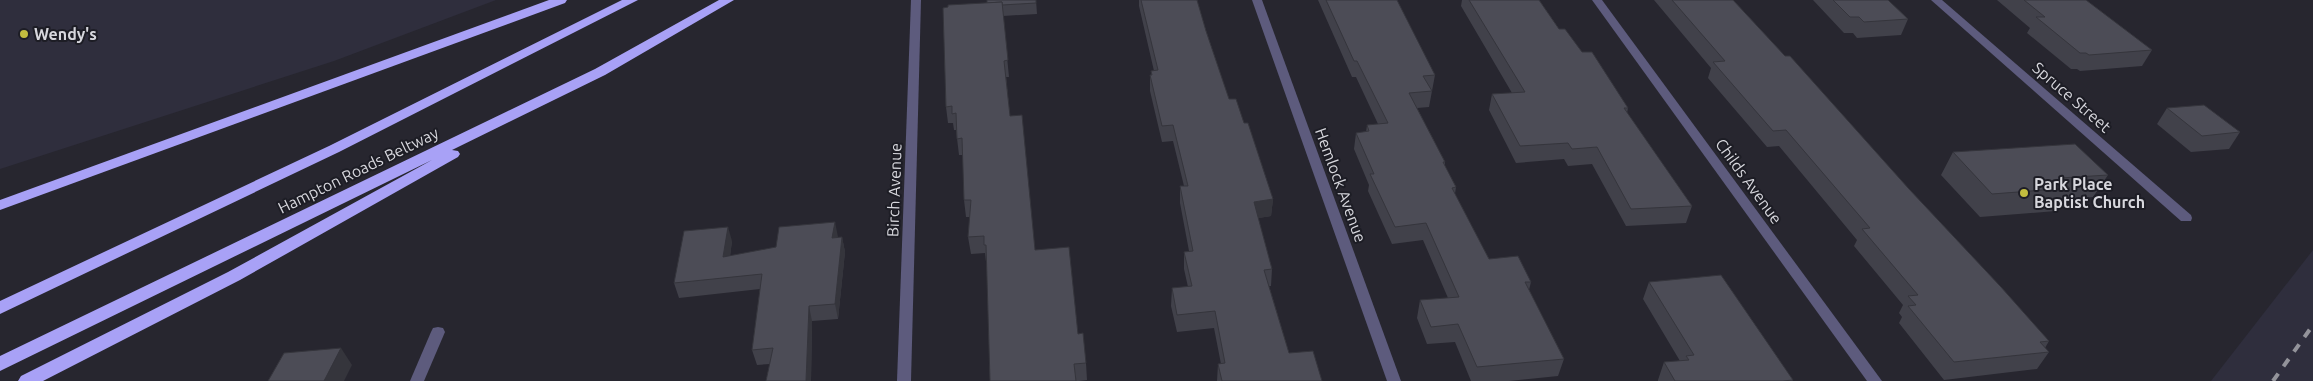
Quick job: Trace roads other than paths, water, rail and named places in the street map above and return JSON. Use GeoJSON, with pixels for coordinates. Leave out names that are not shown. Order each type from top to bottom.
{"type":"FeatureCollection","features":[{"type":"Feature","properties":{"kind":"highway"},"geometry":{"type":"LineString","coordinates":[[0,205],[561,0]]}},
{"type":"Feature","properties":{"kind":"highway","name":"Hampton Roads Beltway"},"geometry":{"type":"LineString","coordinates":[[0,308],[334,149],[632,0]]}},
{"type":"Feature","properties":{"kind":"highway","name":"Hampton Roads Beltway"},"geometry":{"type":"LineString","coordinates":[[0,364],[600,72],[728,0]]}},
{"type":"Feature","properties":{"kind":"highway"},"geometry":{"type":"LineString","coordinates":[[27,381],[234,276],[600,72]]}},
{"type":"Feature","properties":{"kind":"street","name":"Birch Avenue"},"geometry":{"type":"LineString","coordinates":[[904,381],[916,0]]}},
{"type":"Feature","properties":{"kind":"street","name":"Hemlock Avenue"},"geometry":{"type":"LineString","coordinates":[[1257,0],[1394,381]]}},
{"type":"Feature","properties":{"kind":"street","name":"Childs Avenue"},"geometry":{"type":"LineString","coordinates":[[1597,0],[1875,381]]}},
{"type":"Feature","properties":{"kind":"street","name":"Spruce Street"},"geometry":{"type":"LineString","coordinates":[[1936,0],[2186,218]]}},
{"type":"Feature","properties":{"kind":"street"},"geometry":{"type":"LineString","coordinates":[[417,381],[438,332]]}},
{"type":"Feature","properties":{"kind":"railway"},"geometry":{"type":"LineString","coordinates":[[2273,381],[2313,325]]}},
{"type":"Feature","properties":{"kind":"place","name":"Wendy's"},"geometry":{"type":"Point","coordinates":[24,34]}},
{"type":"Feature","properties":{"kind":"place","name":"Park Place Baptist Church"},"geometry":{"type":"Point","coordinates":[2024,193]}}]}
